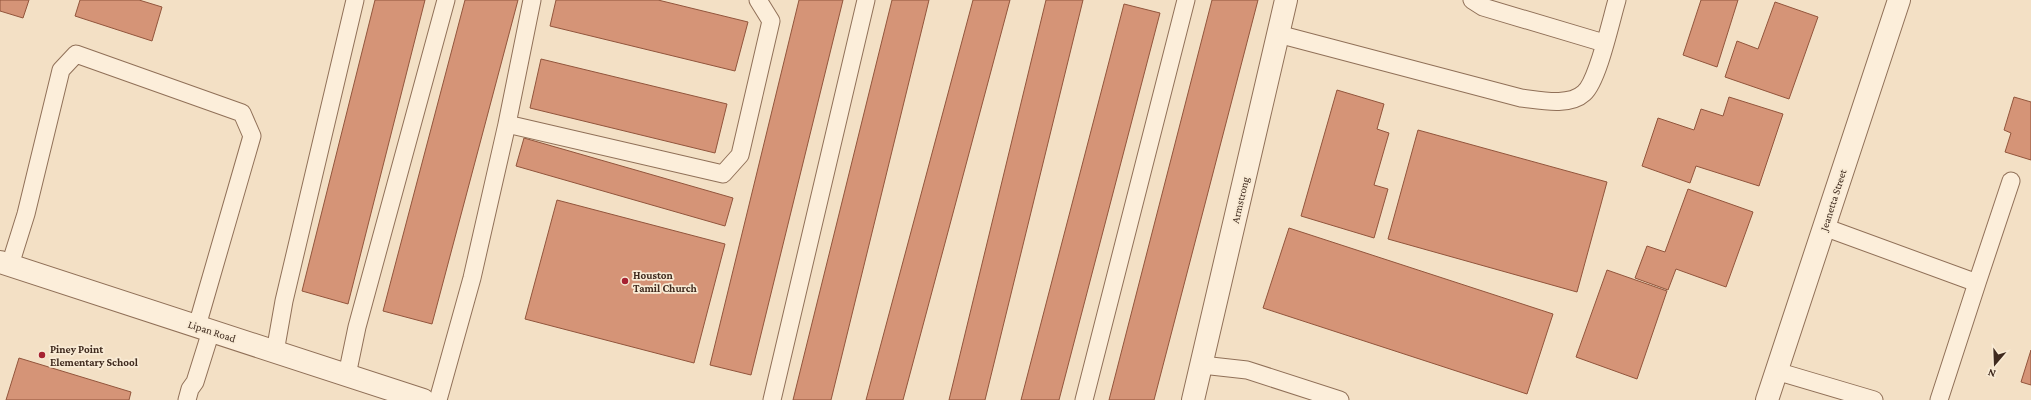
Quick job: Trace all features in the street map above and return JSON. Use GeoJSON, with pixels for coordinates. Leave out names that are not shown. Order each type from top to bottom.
{"type":"FeatureCollection","features":[{"type":"Feature","properties":{"kind":"street","name":"Armstrong"},"geometry":{"type":"LineString","coordinates":[[1193,400],[1286,0]]}},
{"type":"Feature","properties":{"kind":"street","name":"Jeanetta Street"},"geometry":{"type":"LineString","coordinates":[[1766,400],[1899,0]]}},
{"type":"Feature","properties":{"kind":"street","name":"Lipan Road"},"geometry":{"type":"LineString","coordinates":[[5,264],[423,400]]}},
{"type":"Feature","properties":{"kind":"lane"},"geometry":{"type":"LineString","coordinates":[[275,352],[284,301],[355,0]]}},
{"type":"Feature","properties":{"kind":"lane"},"geometry":{"type":"LineString","coordinates":[[347,375],[357,327],[446,0]]}},
{"type":"Feature","properties":{"kind":"lane"},"geometry":{"type":"LineString","coordinates":[[438,400],[472,278],[532,0]]}},
{"type":"Feature","properties":{"kind":"lane"},"geometry":{"type":"LineString","coordinates":[[506,124],[723,174],[740,155],[772,21],[758,0]]}},
{"type":"Feature","properties":{"kind":"lane"},"geometry":{"type":"LineString","coordinates":[[772,400],[866,0]]}},
{"type":"Feature","properties":{"kind":"lane"},"geometry":{"type":"LineString","coordinates":[[1084,400],[1186,0]]}},
{"type":"Feature","properties":{"kind":"lane"},"geometry":{"type":"LineString","coordinates":[[1472,0],[1483,7],[1604,43]]}},
{"type":"Feature","properties":{"kind":"lane"},"geometry":{"type":"LineString","coordinates":[[1278,34],[1520,98],[1554,101],[1570,99],[1584,94],[1592,81],[1617,0]]}},
{"type":"Feature","properties":{"kind":"lane"},"geometry":{"type":"LineString","coordinates":[[5,264],[26,214],[61,70],[76,54],[242,113],[252,136],[204,328],[195,382],[190,389],[188,400]]}},
{"type":"Feature","properties":{"kind":"lane"},"geometry":{"type":"LineString","coordinates":[[1939,400],[2011,181]]}},
{"type":"Feature","properties":{"kind":"lane"},"geometry":{"type":"LineString","coordinates":[[1824,227],[1977,283]]}},
{"type":"Feature","properties":{"kind":"lane"},"geometry":{"type":"LineString","coordinates":[[1202,365],[1247,370],[1340,400]]}},
{"type":"Feature","properties":{"kind":"lane"},"geometry":{"type":"LineString","coordinates":[[1776,371],[1874,400]]}},
{"type":"Feature","properties":{"kind":"building"},"geometry":{"type":"Polygon","coordinates":[[[0,0],[29,0],[23,18],[0,11],[0,0]]]}},
{"type":"Feature","properties":{"kind":"building"},"geometry":{"type":"Polygon","coordinates":[[[80,0],[139,0],[162,7],[152,41],[75,16],[80,0]]]}},
{"type":"Feature","properties":{"kind":"building"},"geometry":{"type":"Polygon","coordinates":[[[375,0],[425,0],[348,304],[302,291],[375,0]]]}},
{"type":"Feature","properties":{"kind":"building"},"geometry":{"type":"Polygon","coordinates":[[[465,0],[518,0],[432,324],[383,311],[465,0]]]}},
{"type":"Feature","properties":{"kind":"building"},"geometry":{"type":"Polygon","coordinates":[[[556,0],[658,0],[748,22],[735,71],[550,26],[556,0]]]}},
{"type":"Feature","properties":{"kind":"building"},"geometry":{"type":"Polygon","coordinates":[[[799,0],[843,0],[751,375],[710,365],[799,0]]]}},
{"type":"Feature","properties":{"kind":"building"},"geometry":{"type":"Polygon","coordinates":[[[892,0],[929,0],[831,400],[793,400],[892,0]]]}},
{"type":"Feature","properties":{"kind":"building"},"geometry":{"type":"Polygon","coordinates":[[[973,0],[1010,0],[903,400],[866,400],[973,0]]]}},
{"type":"Feature","properties":{"kind":"building"},"geometry":{"type":"Polygon","coordinates":[[[1046,0],[1083,0],[985,400],[949,400],[1046,0]]]}},
{"type":"Feature","properties":{"kind":"building"},"geometry":{"type":"Polygon","coordinates":[[[1212,0],[1258,0],[1154,400],[1109,400],[1212,0]]]}},
{"type":"Feature","properties":{"kind":"building"},"geometry":{"type":"Polygon","coordinates":[[[1701,0],[1738,0],[1717,67],[1683,55],[1701,0]]]}},
{"type":"Feature","properties":{"kind":"building"},"geometry":{"type":"Polygon","coordinates":[[[1775,2],[1818,17],[1789,99],[1725,77],[1737,41],[1758,49],[1775,2]]]}},
{"type":"Feature","properties":{"kind":"building"},"geometry":{"type":"Polygon","coordinates":[[[1124,4],[1160,13],[1059,400],[1021,400],[1124,4]]]}},
{"type":"Feature","properties":{"kind":"building"},"geometry":{"type":"Polygon","coordinates":[[[541,59],[727,104],[715,153],[530,108],[541,59]]]}},
{"type":"Feature","properties":{"kind":"building"},"geometry":{"type":"Polygon","coordinates":[[[1337,90],[1384,104],[1377,129],[1389,133],[1374,185],[1388,189],[1374,238],[1301,216],[1337,90]]]}},
{"type":"Feature","properties":{"kind":"building"},"geometry":{"type":"Polygon","coordinates":[[[1729,97],[1783,114],[1759,186],[1696,166],[1690,183],[1642,166],[1658,118],[1694,130],[1701,109],[1723,116],[1729,97]]]}},
{"type":"Feature","properties":{"kind":"building"},"geometry":{"type":"Polygon","coordinates":[[[2014,97],[2031,102],[2031,160],[2005,152],[2011,133],[2004,130],[2014,97]]]}},
{"type":"Feature","properties":{"kind":"building"},"geometry":{"type":"Polygon","coordinates":[[[1418,130],[1607,182],[1577,292],[1388,239],[1418,130]]]}},
{"type":"Feature","properties":{"kind":"building"},"geometry":{"type":"Polygon","coordinates":[[[524,138],[733,198],[725,226],[516,166],[524,138]]]}},
{"type":"Feature","properties":{"kind":"building"},"geometry":{"type":"Polygon","coordinates":[[[1688,189],[1753,212],[1726,287],[1676,269],[1668,290],[1635,278],[1647,246],[1665,252],[1688,189]]]}},
{"type":"Feature","properties":{"kind":"building","name":"Houston Tamil Church"},"geometry":{"type":"Polygon","coordinates":[[[557,200],[725,244],[694,363],[525,319],[557,200]]]}},
{"type":"Feature","properties":{"kind":"building"},"geometry":{"type":"Polygon","coordinates":[[[1289,228],[1553,314],[1527,394],[1263,308],[1289,228]]]}},
{"type":"Feature","properties":{"kind":"building"},"geometry":{"type":"Polygon","coordinates":[[[1607,270],[1667,291],[1637,379],[1576,357],[1607,270]]]}},
{"type":"Feature","properties":{"kind":"building"},"geometry":{"type":"Polygon","coordinates":[[[2031,350],[2031,385],[2021,382],[2031,350]]]}},
{"type":"Feature","properties":{"kind":"building"},"geometry":{"type":"Polygon","coordinates":[[[19,358],[131,392],[129,400],[6,400],[19,358]]]}},
{"type":"Feature","properties":{"kind":"place","name":"Houston Tamil Church"},"geometry":{"type":"Point","coordinates":[625,281]}},
{"type":"Feature","properties":{"kind":"place","name":"Piney Point Elementary School"},"geometry":{"type":"Point","coordinates":[42,355]}}]}
